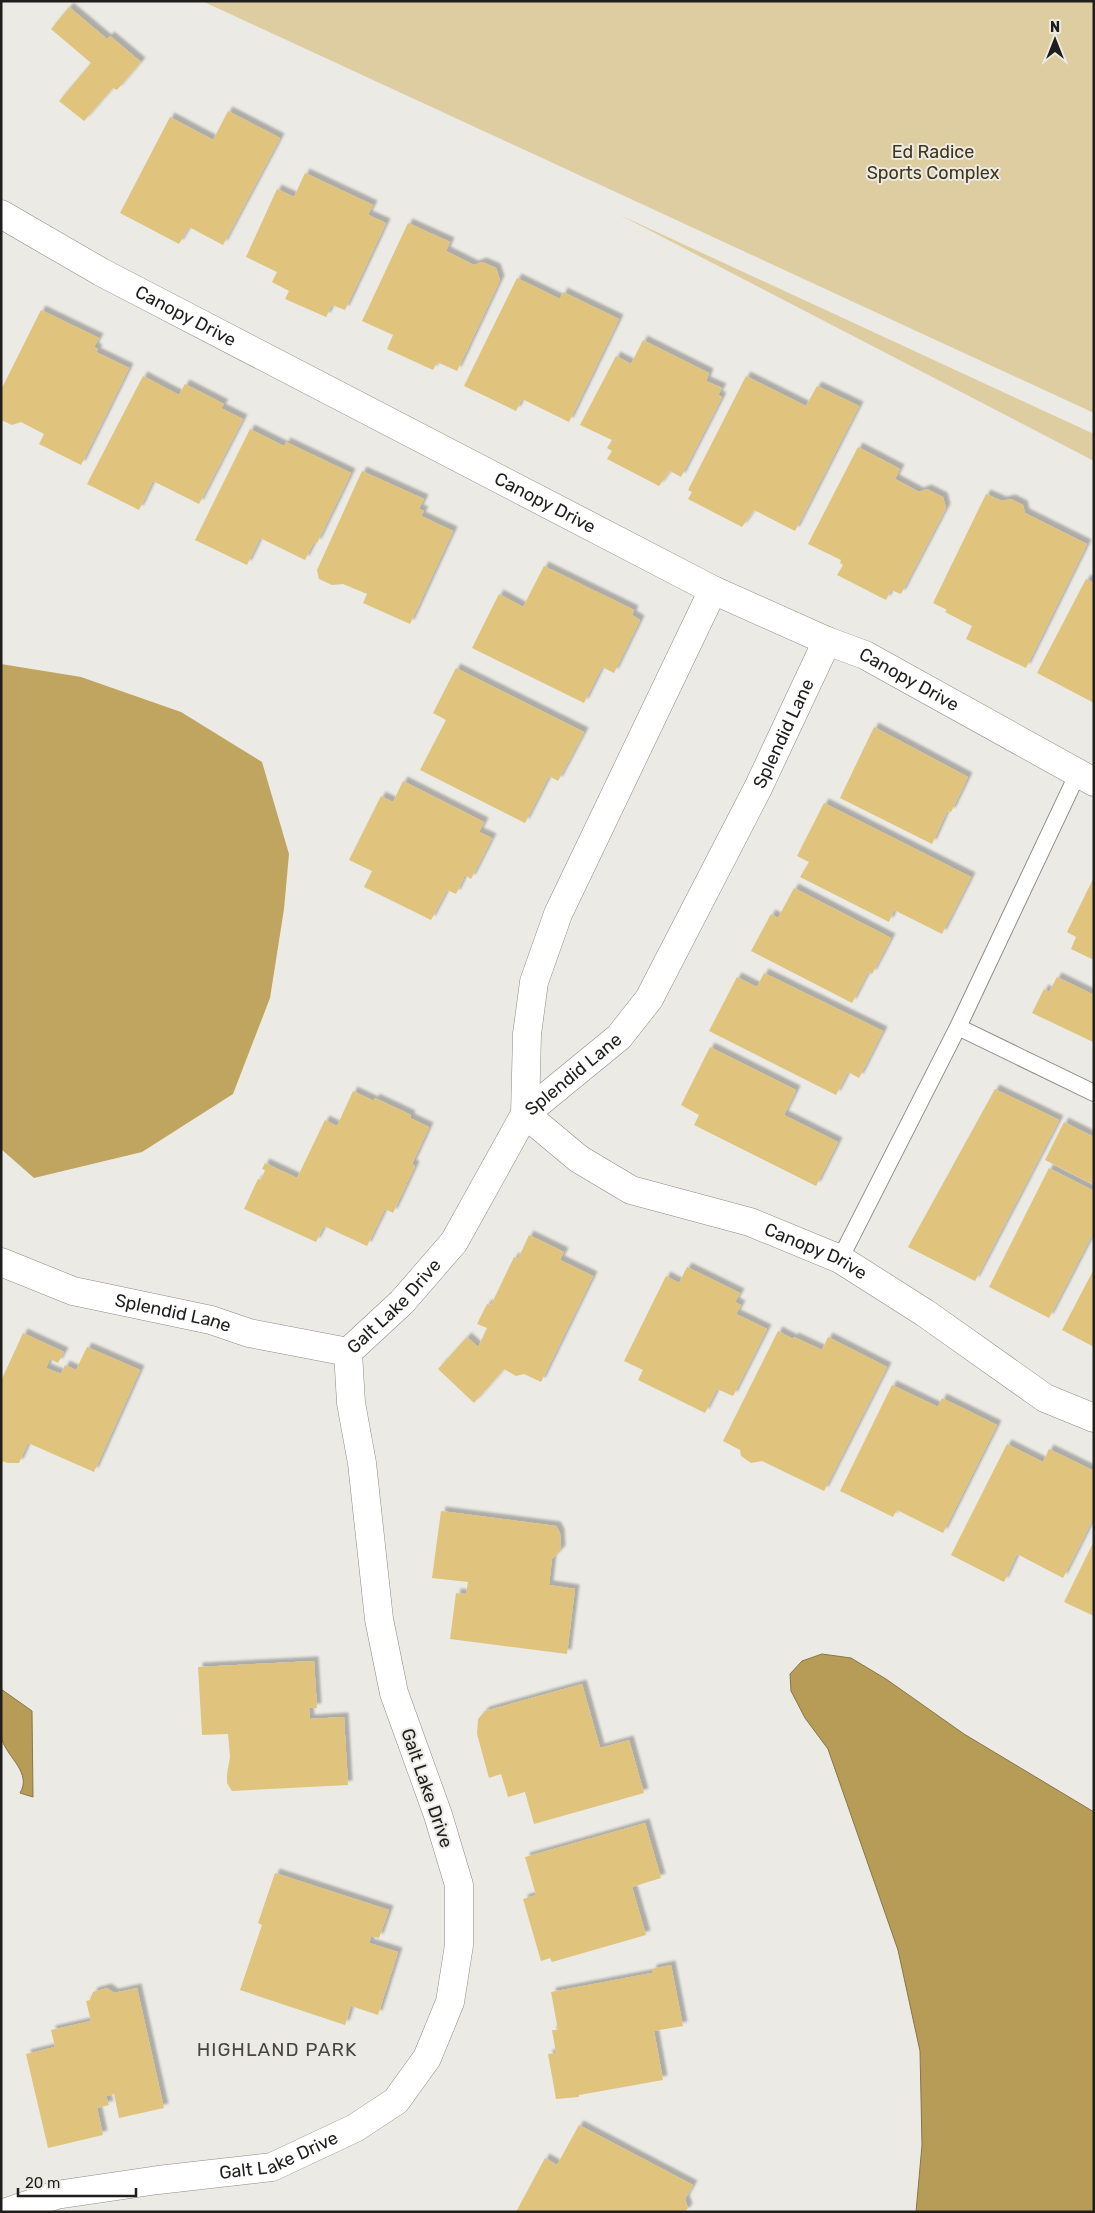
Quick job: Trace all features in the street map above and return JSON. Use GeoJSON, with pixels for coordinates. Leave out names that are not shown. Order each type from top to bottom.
{"type":"FeatureCollection","features":[{"type":"Feature","properties":{"kind":"street","name":"Canopy Drive"},"geometry":{"type":"LineString","coordinates":[[2,217],[101,272],[714,590],[827,641],[865,655],[1086,778]]}},
{"type":"Feature","properties":{"kind":"street","name":"Splendid Lane"},"geometry":{"type":"LineString","coordinates":[[525,1114],[527,1034],[534,982],[558,914],[714,590]]}},
{"type":"Feature","properties":{"kind":"street","name":"Splendid Lane"},"geometry":{"type":"LineString","coordinates":[[525,1114],[619,1036],[649,999],[758,788],[827,641]]}},
{"type":"Feature","properties":{"kind":"street","name":"Canopy Drive"},"geometry":{"type":"LineString","coordinates":[[525,1114],[579,1159],[631,1190],[750,1222],[840,1259],[925,1313],[1045,1398],[1094,1418]]}},
{"type":"Feature","properties":{"kind":"street","name":"Galt Lake Drive"},"geometry":{"type":"LineString","coordinates":[[7,2212],[56,2195],[158,2180],[272,2168],[355,2128],[396,2100],[427,2058],[450,2002],[459,1945],[459,1885],[438,1815],[394,1693],[379,1619],[362,1463],[351,1403],[348,1352],[402,1302],[454,1242],[525,1114]]}},
{"type":"Feature","properties":{"kind":"street","name":"Splendid Lane"},"geometry":{"type":"LineString","coordinates":[[1,1262],[73,1290],[210,1320],[248,1333],[348,1352]]}},
{"type":"Feature","properties":{"kind":"lane"},"geometry":{"type":"LineString","coordinates":[[840,1259],[1086,778]]}},
{"type":"Feature","properties":{"kind":"lane"},"geometry":{"type":"LineString","coordinates":[[958,1028],[1094,1093]]}},
{"type":"Feature","properties":{"kind":"green space","name":"Ed Radice Sports Complex"},"geometry":{"type":"Polygon","coordinates":[[[202,1],[1094,1],[1094,413],[202,1]]]}},
{"type":"Feature","properties":{"kind":"green space"},"geometry":{"type":"Polygon","coordinates":[[[620,215],[1094,434],[1094,461],[620,215]]]}},
{"type":"Feature","properties":{"kind":"shaded area"},"geometry":{"type":"Polygon","coordinates":[[[1,664],[81,677],[181,712],[262,762],[289,854],[284,909],[270,998],[233,1094],[142,1152],[34,1178],[1,1149],[1,664]]]}},
{"type":"Feature","properties":{"kind":"shaded area"},"geometry":{"type":"Polygon","coordinates":[[[822,1654],[851,1658],[886,1679],[964,1734],[1094,1812],[1094,2212],[916,2212],[922,2145],[920,2051],[898,1950],[828,1749],[805,1718],[791,1691],[790,1674],[802,1661],[822,1654]]]}},
{"type":"Feature","properties":{"kind":"shaded area"},"geometry":{"type":"Polygon","coordinates":[[[1,1689],[32,1711],[33,1797],[20,1793],[23,1786],[21,1772],[2,1740],[1,1689]]]}},
{"type":"Feature","properties":{"kind":"building"},"geometry":{"type":"Polygon","coordinates":[[[69,7],[107,39],[110,36],[141,62],[117,90],[113,88],[84,121],[59,101],[91,63],[51,29],[69,7]]]}},
{"type":"Feature","properties":{"kind":"building"},"geometry":{"type":"Polygon","coordinates":[[[228,111],[280,138],[223,245],[189,227],[179,244],[120,213],[170,117],[213,140],[228,111]]]}},
{"type":"Feature","properties":{"kind":"building"},"geometry":{"type":"Polygon","coordinates":[[[305,173],[373,205],[368,215],[386,223],[345,310],[332,305],[326,317],[285,299],[289,291],[272,282],[277,272],[246,257],[277,189],[294,197],[305,173]]]}},
{"type":"Feature","properties":{"kind":"building"},"geometry":{"type":"Polygon","coordinates":[[[408,223],[450,242],[446,251],[474,265],[482,262],[496,268],[500,280],[457,371],[437,362],[433,370],[387,349],[393,335],[362,321],[408,223]]]}},
{"type":"Feature","properties":{"kind":"building"},"geometry":{"type":"Polygon","coordinates":[[[517,278],[560,299],[563,292],[619,319],[569,422],[522,399],[516,411],[464,386],[517,278]]]}},
{"type":"Feature","properties":{"kind":"building"},"geometry":{"type":"Polygon","coordinates":[[[41,310],[99,338],[94,347],[98,349],[96,352],[129,368],[81,465],[39,444],[44,434],[21,422],[12,425],[1,420],[1,390],[41,310]]]}},
{"type":"Feature","properties":{"kind":"building"},"geometry":{"type":"Polygon","coordinates":[[[643,340],[709,373],[706,381],[722,388],[718,395],[722,397],[681,477],[670,471],[659,486],[607,459],[612,451],[607,448],[612,440],[580,425],[616,356],[631,364],[643,340]]]}},
{"type":"Feature","properties":{"kind":"building"},"geometry":{"type":"Polygon","coordinates":[[[143,376],[179,395],[185,384],[224,404],[221,408],[243,419],[199,504],[153,481],[139,510],[87,484],[143,376]]]}},
{"type":"Feature","properties":{"kind":"building"},"geometry":{"type":"Polygon","coordinates":[[[746,376],[806,406],[817,386],[859,406],[795,531],[754,510],[742,527],[688,499],[692,492],[688,490],[746,376]]]}},
{"type":"Feature","properties":{"kind":"building"},"geometry":{"type":"Polygon","coordinates":[[[250,429],[284,446],[286,442],[351,473],[317,543],[314,542],[305,560],[260,538],[247,565],[195,540],[250,429]]]}},
{"type":"Feature","properties":{"kind":"building"},"geometry":{"type":"Polygon","coordinates":[[[858,447],[900,469],[895,479],[919,492],[927,489],[943,497],[946,508],[901,594],[891,590],[886,600],[837,575],[843,565],[840,563],[841,560],[808,544],[858,447]]]}},
{"type":"Feature","properties":{"kind":"building"},"geometry":{"type":"Polygon","coordinates":[[[362,471],[424,499],[419,509],[424,511],[421,516],[453,531],[410,624],[363,603],[367,594],[343,584],[332,585],[319,579],[317,570],[362,471]]]}},
{"type":"Feature","properties":{"kind":"building"},"geometry":{"type":"Polygon","coordinates":[[[986,494],[1002,501],[1011,499],[1023,505],[1025,513],[1087,544],[1026,668],[966,639],[972,626],[945,612],[947,610],[933,603],[986,494]]]}},
{"type":"Feature","properties":{"kind":"building"},"geometry":{"type":"Polygon","coordinates":[[[544,566],[634,610],[632,615],[640,620],[614,673],[602,667],[584,703],[472,648],[499,594],[523,607],[544,566]]]}},
{"type":"Feature","properties":{"kind":"building"},"geometry":{"type":"Polygon","coordinates":[[[1086,579],[1094,583],[1094,703],[1037,673],[1086,579]]]}},
{"type":"Feature","properties":{"kind":"building"},"geometry":{"type":"Polygon","coordinates":[[[456,668],[584,732],[558,781],[549,776],[525,823],[420,770],[446,720],[433,713],[456,668]]]}},
{"type":"Feature","properties":{"kind":"building"},"geometry":{"type":"Polygon","coordinates":[[[874,727],[968,777],[951,812],[947,811],[932,844],[840,798],[874,727]]]}},
{"type":"Feature","properties":{"kind":"building"},"geometry":{"type":"Polygon","coordinates":[[[403,781],[484,822],[479,832],[492,838],[471,879],[465,875],[456,894],[447,890],[431,920],[364,887],[372,871],[349,860],[381,796],[393,802],[403,781]]]}},
{"type":"Feature","properties":{"kind":"building"},"geometry":{"type":"Polygon","coordinates":[[[824,803],[971,877],[942,934],[894,910],[889,922],[800,877],[809,862],[797,856],[824,803]]]}},
{"type":"Feature","properties":{"kind":"building"},"geometry":{"type":"Polygon","coordinates":[[[1094,877],[1094,960],[1071,949],[1076,937],[1067,932],[1094,877]]]}},
{"type":"Feature","properties":{"kind":"building"},"geometry":{"type":"Polygon","coordinates":[[[794,888],[891,938],[872,974],[868,972],[852,1003],[751,951],[771,914],[778,918],[794,888]]]}},
{"type":"Feature","properties":{"kind":"building"},"geometry":{"type":"Polygon","coordinates":[[[764,973],[883,1031],[859,1078],[848,1072],[836,1095],[709,1031],[737,977],[757,987],[764,973]]]}},
{"type":"Feature","properties":{"kind":"building"},"geometry":{"type":"Polygon","coordinates":[[[1057,977],[1094,995],[1093,1042],[1032,1013],[1044,989],[1049,992],[1057,977]]]}},
{"type":"Feature","properties":{"kind":"building"},"geometry":{"type":"Polygon","coordinates":[[[710,1047],[796,1090],[784,1115],[838,1142],[816,1186],[694,1125],[699,1115],[681,1105],[710,1047]]]}},
{"type":"Feature","properties":{"kind":"building"},"geometry":{"type":"Polygon","coordinates":[[[995,1089],[1059,1120],[975,1281],[908,1247],[995,1089]]]}},
{"type":"Feature","properties":{"kind":"building"},"geometry":{"type":"Polygon","coordinates":[[[353,1091],[374,1101],[375,1098],[411,1115],[410,1118],[429,1127],[412,1164],[415,1166],[393,1213],[385,1209],[367,1246],[324,1226],[316,1242],[244,1209],[258,1179],[261,1180],[265,1170],[262,1169],[265,1163],[297,1178],[325,1120],[337,1126],[353,1091]]]}},
{"type":"Feature","properties":{"kind":"building"},"geometry":{"type":"Polygon","coordinates":[[[1064,1122],[1094,1137],[1094,1185],[1045,1160],[1064,1122]]]}},
{"type":"Feature","properties":{"kind":"building"},"geometry":{"type":"Polygon","coordinates":[[[1049,1168],[1094,1191],[1094,1231],[1049,1318],[989,1287],[1049,1168]]]}},
{"type":"Feature","properties":{"kind":"building"},"geometry":{"type":"Polygon","coordinates":[[[529,1235],[564,1252],[560,1260],[593,1276],[541,1382],[524,1374],[516,1376],[504,1369],[474,1403],[438,1369],[467,1337],[478,1347],[487,1328],[477,1324],[487,1304],[491,1305],[514,1257],[518,1259],[529,1235]]]}},
{"type":"Feature","properties":{"kind":"building"},"geometry":{"type":"Polygon","coordinates":[[[687,1267],[740,1293],[735,1302],[741,1305],[736,1314],[767,1329],[733,1396],[717,1389],[705,1413],[638,1380],[643,1370],[624,1361],[666,1276],[679,1283],[687,1267]]]}},
{"type":"Feature","properties":{"kind":"building"},"geometry":{"type":"Polygon","coordinates":[[[1094,1269],[1094,1347],[1062,1330],[1094,1269]]]}},
{"type":"Feature","properties":{"kind":"building"},"geometry":{"type":"Polygon","coordinates":[[[778,1331],[822,1350],[828,1337],[887,1367],[824,1491],[762,1461],[751,1463],[741,1456],[740,1450],[723,1441],[778,1331]]]}},
{"type":"Feature","properties":{"kind":"building"},"geometry":{"type":"Polygon","coordinates":[[[23,1333],[64,1352],[58,1363],[50,1359],[46,1368],[61,1374],[65,1365],[76,1370],[87,1347],[140,1370],[94,1472],[28,1443],[19,1463],[1,1461],[1,1381],[23,1333]]]}},
{"type":"Feature","properties":{"kind":"building"},"geometry":{"type":"Polygon","coordinates":[[[892,1385],[938,1407],[942,1398],[997,1425],[943,1533],[897,1510],[893,1517],[840,1491],[892,1385]]]}},
{"type":"Feature","properties":{"kind":"building"},"geometry":{"type":"Polygon","coordinates":[[[1007,1444],[1043,1462],[1049,1449],[1094,1471],[1094,1517],[1063,1578],[1017,1554],[1004,1582],[951,1555],[1007,1444]]]}},
{"type":"Feature","properties":{"kind":"building"},"geometry":{"type":"Polygon","coordinates":[[[441,1511],[556,1526],[560,1533],[561,1550],[552,1559],[549,1585],[575,1589],[567,1654],[450,1639],[456,1593],[466,1594],[468,1582],[432,1578],[441,1511]]]}},
{"type":"Feature","properties":{"kind":"building"},"geometry":{"type":"Polygon","coordinates":[[[1094,1541],[1094,1616],[1064,1602],[1094,1541]]]}},
{"type":"Feature","properties":{"kind":"building"},"geometry":{"type":"Polygon","coordinates":[[[314,1661],[317,1708],[309,1708],[310,1719],[344,1717],[348,1785],[232,1791],[227,1783],[230,1757],[228,1734],[202,1735],[198,1667],[314,1661]]]}},
{"type":"Feature","properties":{"kind":"building"},"geometry":{"type":"Polygon","coordinates":[[[582,1684],[600,1748],[629,1740],[644,1793],[534,1824],[525,1792],[508,1797],[501,1774],[489,1778],[477,1734],[478,1719],[485,1711],[582,1684]]]}},
{"type":"Feature","properties":{"kind":"building"},"geometry":{"type":"Polygon","coordinates":[[[645,1823],[661,1878],[632,1887],[646,1935],[552,1962],[550,1958],[541,1961],[523,1899],[536,1895],[525,1857],[645,1823]]]}},
{"type":"Feature","properties":{"kind":"building"},"geometry":{"type":"Polygon","coordinates":[[[275,1873],[389,1910],[379,1938],[371,1936],[369,1943],[398,1952],[378,2015],[351,2006],[345,2025],[240,1990],[262,1925],[258,1923],[275,1873]]]}},
{"type":"Feature","properties":{"kind":"building"},"geometry":{"type":"Polygon","coordinates":[[[671,1965],[683,2026],[654,2031],[663,2080],[579,2095],[579,2097],[556,2099],[548,2054],[556,2053],[552,2030],[558,2030],[551,1992],[652,1973],[652,1969],[671,1965]]]}},
{"type":"Feature","properties":{"kind":"building"},"geometry":{"type":"Polygon","coordinates":[[[107,1988],[114,1993],[137,1988],[164,2108],[119,2118],[114,2094],[106,2096],[109,2105],[97,2108],[103,2135],[48,2148],[26,2054],[55,2047],[51,2030],[91,2021],[86,2001],[90,2000],[93,1992],[107,1988]]]}},
{"type":"Feature","properties":{"kind":"building"},"geometry":{"type":"Polygon","coordinates":[[[579,2125],[693,2185],[685,2199],[688,2208],[685,2212],[516,2212],[545,2158],[557,2165],[579,2125]]]}},
{"type":"Feature","properties":{"kind":"district","name":"HIGHLAND PARK"},"geometry":{"type":"Point","coordinates":[277,2049]}}]}
